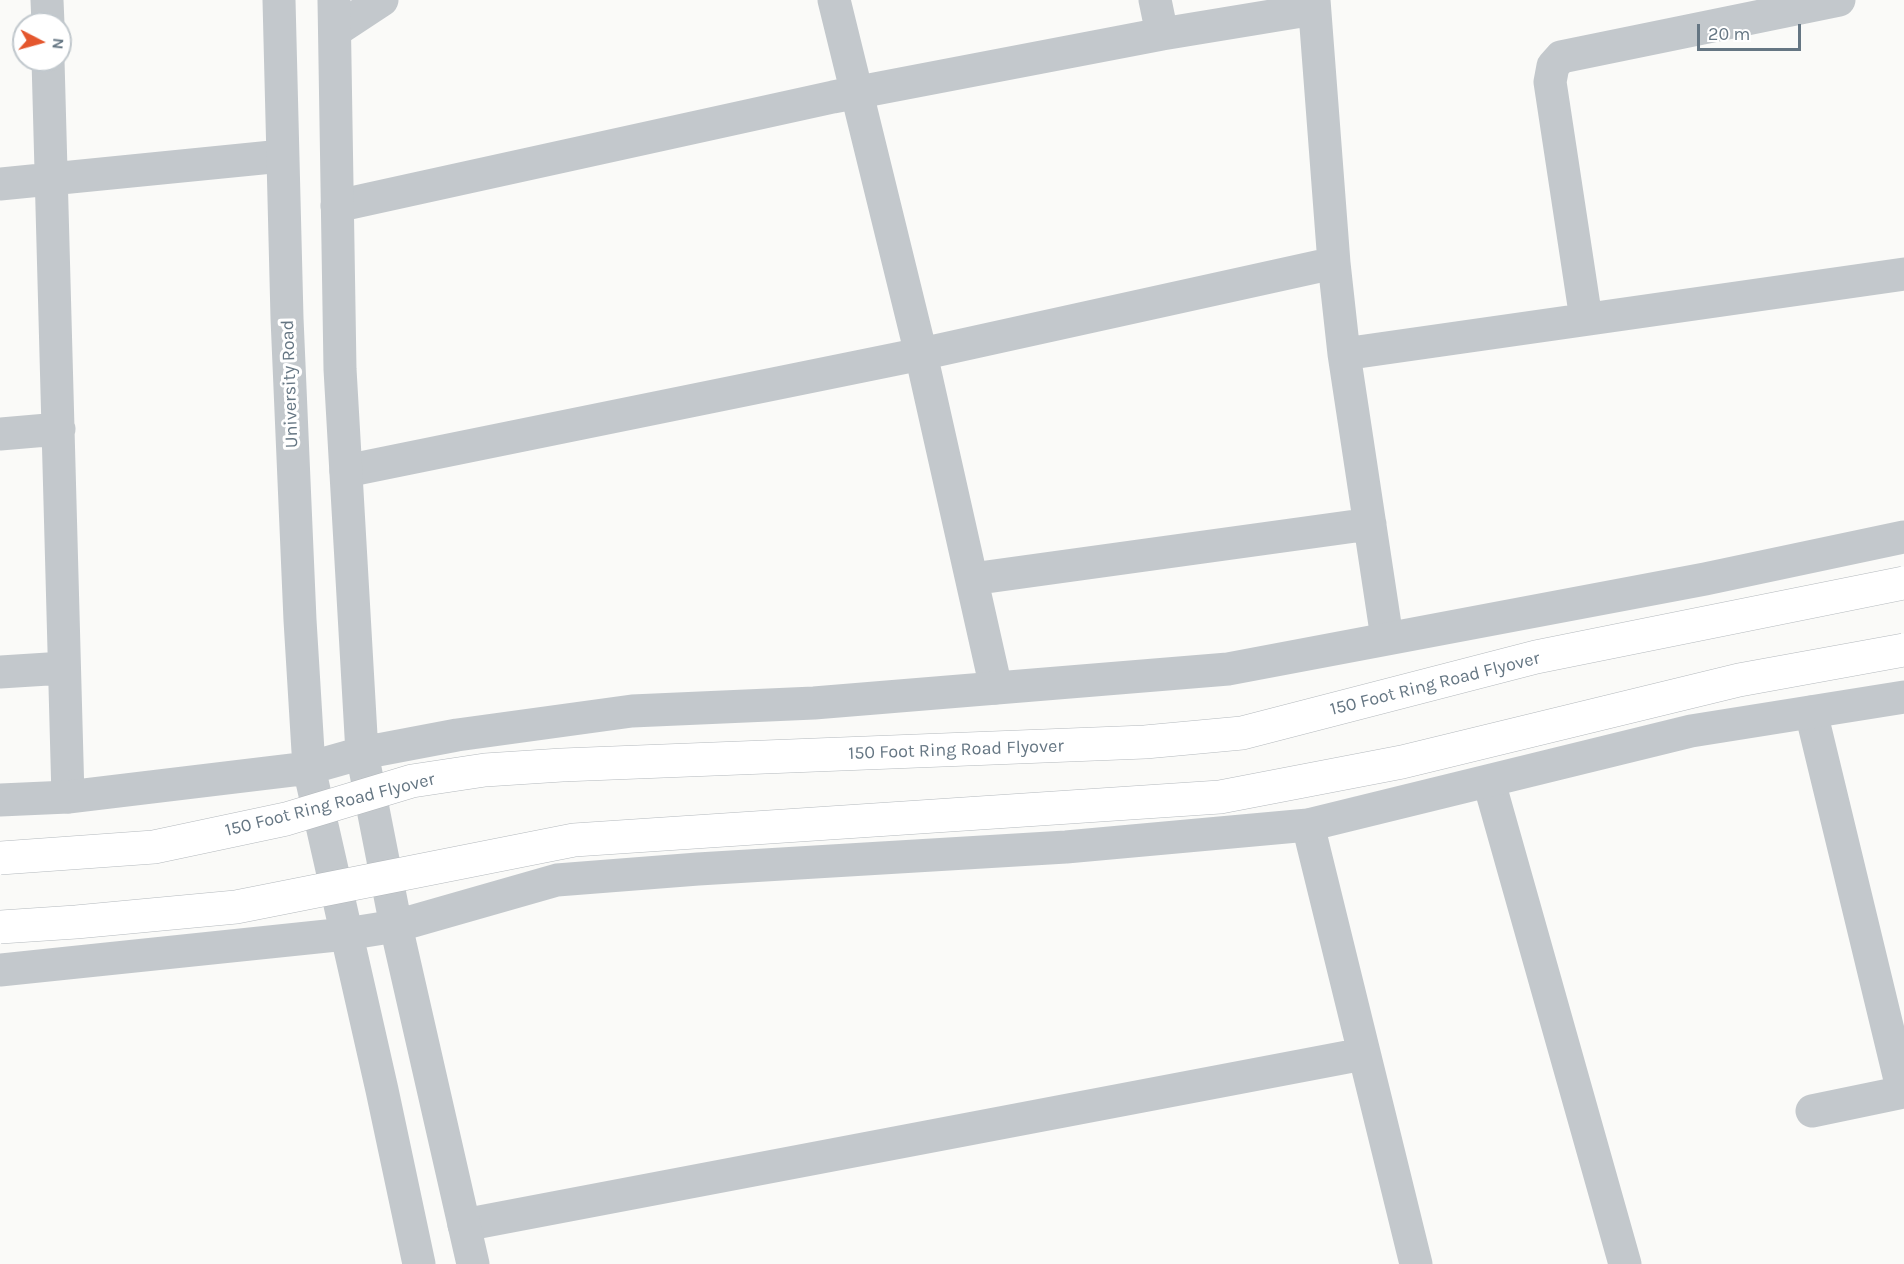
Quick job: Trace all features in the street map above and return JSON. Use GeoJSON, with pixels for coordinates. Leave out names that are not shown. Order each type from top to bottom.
{"type":"FeatureCollection","features":[{"type":"Feature","properties":{"kind":"highway","name":"150 Foot Ring Road Flyover"},"geometry":{"type":"LineString","coordinates":[[0,858],[154,847],[286,819],[412,781],[485,770],[1144,742],[1242,733],[1536,657],[1904,583]]}},
{"type":"Feature","properties":{"kind":"highway"},"geometry":{"type":"LineString","coordinates":[[0,927],[236,907],[574,840],[1220,797],[1402,762],[1739,680],[1904,650]]}},
{"type":"Feature","properties":{"kind":"street","name":"University Road"},"geometry":{"type":"LineString","coordinates":[[279,0],[282,156],[295,504],[309,768],[419,1264]]}},
{"type":"Feature","properties":{"kind":"street"},"geometry":{"type":"LineString","coordinates":[[382,0],[334,16],[340,369],[362,753],[396,926],[473,1264]]}},
{"type":"Feature","properties":{"kind":"street"},"geometry":{"type":"LineString","coordinates":[[834,0],[921,354],[996,688]]}},
{"type":"Feature","properties":{"kind":"street"},"geometry":{"type":"LineString","coordinates":[[1155,0],[1162,34]]}},
{"type":"Feature","properties":{"kind":"street"},"geometry":{"type":"LineString","coordinates":[[1586,319],[1550,82],[1553,66],[1561,57],[1839,0]]}},
{"type":"Feature","properties":{"kind":"street"},"geometry":{"type":"LineString","coordinates":[[337,206],[857,93],[1314,4],[1334,262],[1344,354],[1387,638]]}},
{"type":"Feature","properties":{"kind":"street"},"geometry":{"type":"LineString","coordinates":[[48,72],[68,797]]}},
{"type":"Feature","properties":{"kind":"street"},"geometry":{"type":"LineString","coordinates":[[0,184],[282,156]]}},
{"type":"Feature","properties":{"kind":"street"},"geometry":{"type":"LineString","coordinates":[[346,471],[921,354],[1334,262]]}},
{"type":"Feature","properties":{"kind":"street"},"geometry":{"type":"LineString","coordinates":[[1344,354],[1904,274]]}},
{"type":"Feature","properties":{"kind":"street"},"geometry":{"type":"LineString","coordinates":[[0,434],[59,429]]}},
{"type":"Feature","properties":{"kind":"street"},"geometry":{"type":"LineString","coordinates":[[972,579],[1370,524]]}},
{"type":"Feature","properties":{"kind":"street"},"geometry":{"type":"LineString","coordinates":[[0,800],[68,797],[309,768],[362,753],[457,735],[632,711],[814,703],[1228,669],[1705,579],[1904,537]]}},
{"type":"Feature","properties":{"kind":"street"},"geometry":{"type":"LineString","coordinates":[[0,672],[64,668]]}},
{"type":"Feature","properties":{"kind":"street"},"geometry":{"type":"LineString","coordinates":[[0,970],[396,926],[556,880],[698,869],[1066,847],[1308,825],[1691,731],[1904,697]]}},
{"type":"Feature","properties":{"kind":"street"},"geometry":{"type":"LineString","coordinates":[[1811,712],[1904,1092],[1812,1111]]}},
{"type":"Feature","properties":{"kind":"street"},"geometry":{"type":"LineString","coordinates":[[1489,782],[1625,1264]]}},
{"type":"Feature","properties":{"kind":"street"},"geometry":{"type":"LineString","coordinates":[[1308,825],[1416,1264]]}},
{"type":"Feature","properties":{"kind":"street"},"geometry":{"type":"LineString","coordinates":[[464,1225],[1363,1054]]}}]}
